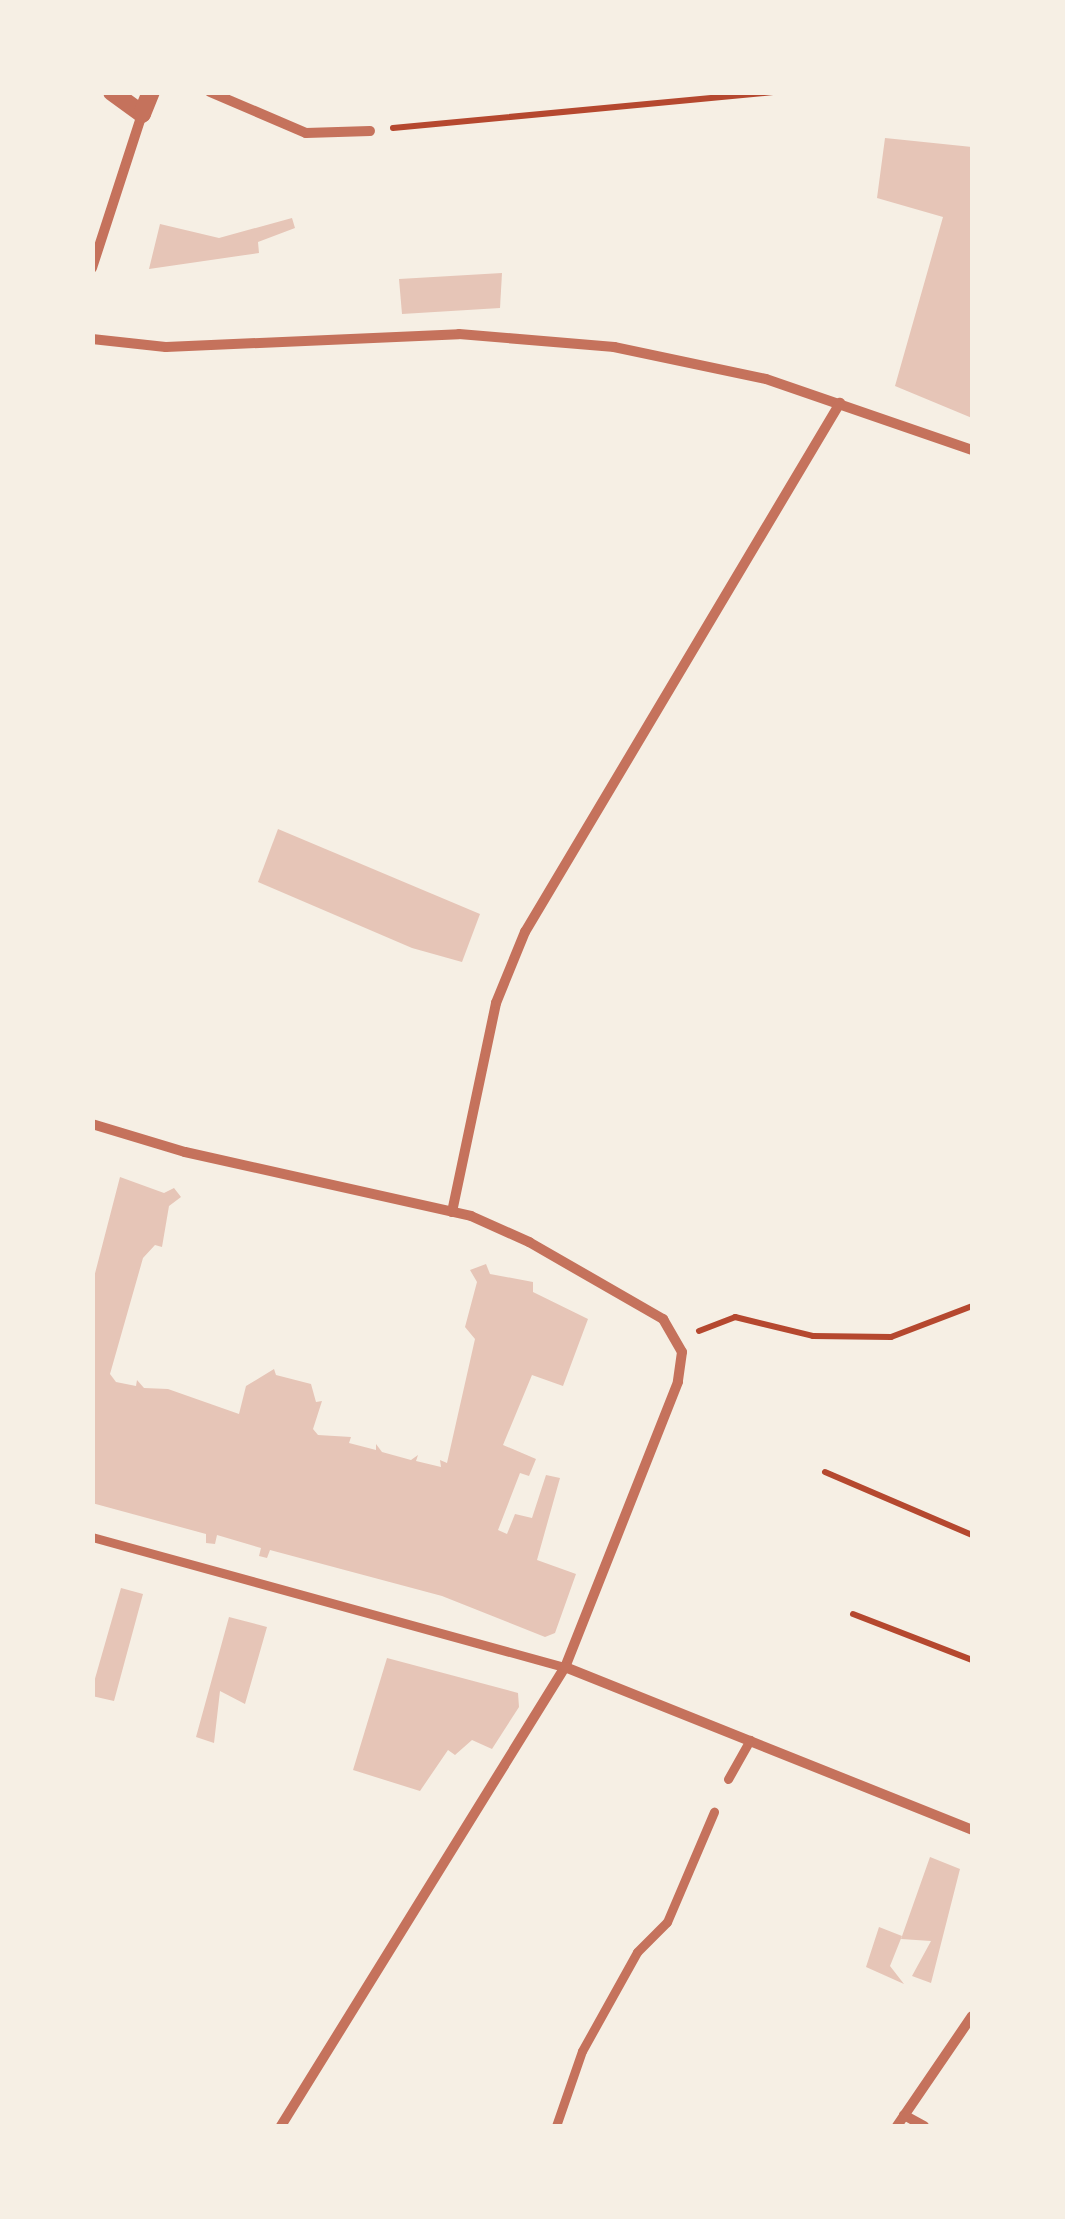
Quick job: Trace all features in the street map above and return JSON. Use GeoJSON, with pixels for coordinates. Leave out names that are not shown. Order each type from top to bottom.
{"type":"FeatureCollection","features":[{"type":"Feature","properties":{"kind":"street"},"geometry":{"type":"LineString","coordinates":[[112,92],[142,114]]}},
{"type":"Feature","properties":{"kind":"street"},"geometry":{"type":"LineString","coordinates":[[92,268],[150,92]]}},
{"type":"Feature","properties":{"kind":"street"},"geometry":{"type":"LineString","coordinates":[[210,92],[306,133],[370,131]]}},
{"type":"Feature","properties":{"kind":"street"},"geometry":{"type":"LineString","coordinates":[[92,338],[166,346],[492,335],[654,353],[840,403],[972,450]]}},
{"type":"Feature","properties":{"kind":"street"},"geometry":{"type":"LineString","coordinates":[[452,1212],[496,1004],[524,932],[840,403]]}},
{"type":"Feature","properties":{"kind":"street"},"geometry":{"type":"LineString","coordinates":[[92,1124],[160,1146],[452,1212],[529,1242],[662,1319],[679,1339],[678,1382],[565,1667],[281,2126]]}},
{"type":"Feature","properties":{"kind":"street"},"geometry":{"type":"LineString","coordinates":[[92,1536],[565,1667],[972,1830]]}},
{"type":"Feature","properties":{"kind":"street"},"geometry":{"type":"LineString","coordinates":[[728,1779],[750,1740]]}},
{"type":"Feature","properties":{"kind":"street"},"geometry":{"type":"LineString","coordinates":[[556,2126],[582,2051],[637,1952],[666,1922],[714,1812]]}},
{"type":"Feature","properties":{"kind":"street"},"geometry":{"type":"LineString","coordinates":[[896,2126],[972,2016]]}},
{"type":"Feature","properties":{"kind":"street"},"geometry":{"type":"LineString","coordinates":[[904,2115],[924,2126]]}},
{"type":"Feature","properties":{"kind":"path"},"geometry":{"type":"LineString","coordinates":[[370,131],[775,92]]}},
{"type":"Feature","properties":{"kind":"path"},"geometry":{"type":"LineString","coordinates":[[679,1339],[735,1317],[813,1336],[891,1337],[972,1306]]}},
{"type":"Feature","properties":{"kind":"path"},"geometry":{"type":"LineString","coordinates":[[825,1472],[972,1534]]}},
{"type":"Feature","properties":{"kind":"path"},"geometry":{"type":"LineString","coordinates":[[853,1614],[972,1660]]}},
{"type":"Feature","properties":{"kind":"building"},"geometry":{"type":"Polygon","coordinates":[[[885,138],[972,147],[972,418],[895,386],[943,217],[877,198],[885,138]]]}},
{"type":"Feature","properties":{"kind":"building"},"geometry":{"type":"Polygon","coordinates":[[[292,218],[295,228],[258,242],[259,253],[149,269],[160,224],[219,238],[292,218]]]}},
{"type":"Feature","properties":{"kind":"building"},"geometry":{"type":"Polygon","coordinates":[[[502,273],[500,308],[402,314],[399,279],[502,273]]]}},
{"type":"Feature","properties":{"kind":"building"},"geometry":{"type":"Polygon","coordinates":[[[278,829],[480,914],[462,962],[412,948],[258,882],[278,829]]]}},
{"type":"Feature","properties":{"kind":"building"},"geometry":{"type":"Polygon","coordinates":[[[120,1177],[164,1193],[174,1188],[181,1197],[169,1206],[162,1247],[155,1245],[143,1258],[110,1374],[116,1382],[136,1386],[137,1380],[144,1388],[168,1389],[239,1414],[246,1386],[274,1369],[276,1375],[311,1384],[316,1402],[322,1401],[313,1429],[318,1435],[351,1437],[349,1443],[376,1450],[376,1444],[382,1452],[411,1460],[418,1455],[416,1461],[441,1467],[440,1460],[447,1463],[475,1339],[465,1327],[477,1282],[470,1270],[486,1264],[490,1274],[533,1282],[533,1292],[588,1319],[563,1386],[532,1375],[503,1445],[536,1459],[529,1476],[520,1473],[498,1530],[507,1534],[515,1514],[532,1518],[546,1475],[560,1478],[537,1560],[576,1574],[555,1633],[545,1637],[442,1596],[270,1550],[267,1558],[259,1556],[261,1548],[217,1535],[215,1544],[206,1543],[206,1534],[92,1503],[92,1285],[120,1177]]]}},
{"type":"Feature","properties":{"kind":"building"},"geometry":{"type":"Polygon","coordinates":[[[121,1588],[143,1594],[114,1701],[92,1696],[92,1689],[121,1588]]]}},
{"type":"Feature","properties":{"kind":"building"},"geometry":{"type":"Polygon","coordinates":[[[229,1617],[267,1627],[245,1704],[220,1691],[214,1743],[196,1737],[229,1617]]]}},
{"type":"Feature","properties":{"kind":"building"},"geometry":{"type":"Polygon","coordinates":[[[387,1658],[518,1693],[519,1707],[492,1749],[472,1740],[455,1755],[448,1750],[420,1791],[353,1770],[387,1658]]]}},
{"type":"Feature","properties":{"kind":"building"},"geometry":{"type":"Polygon","coordinates":[[[930,1857],[960,1869],[931,1983],[912,1976],[931,1941],[901,1939],[930,1857]]]}},
{"type":"Feature","properties":{"kind":"building"},"geometry":{"type":"Polygon","coordinates":[[[879,1927],[902,1936],[890,1966],[904,1984],[866,1967],[879,1927]]]}}]}
